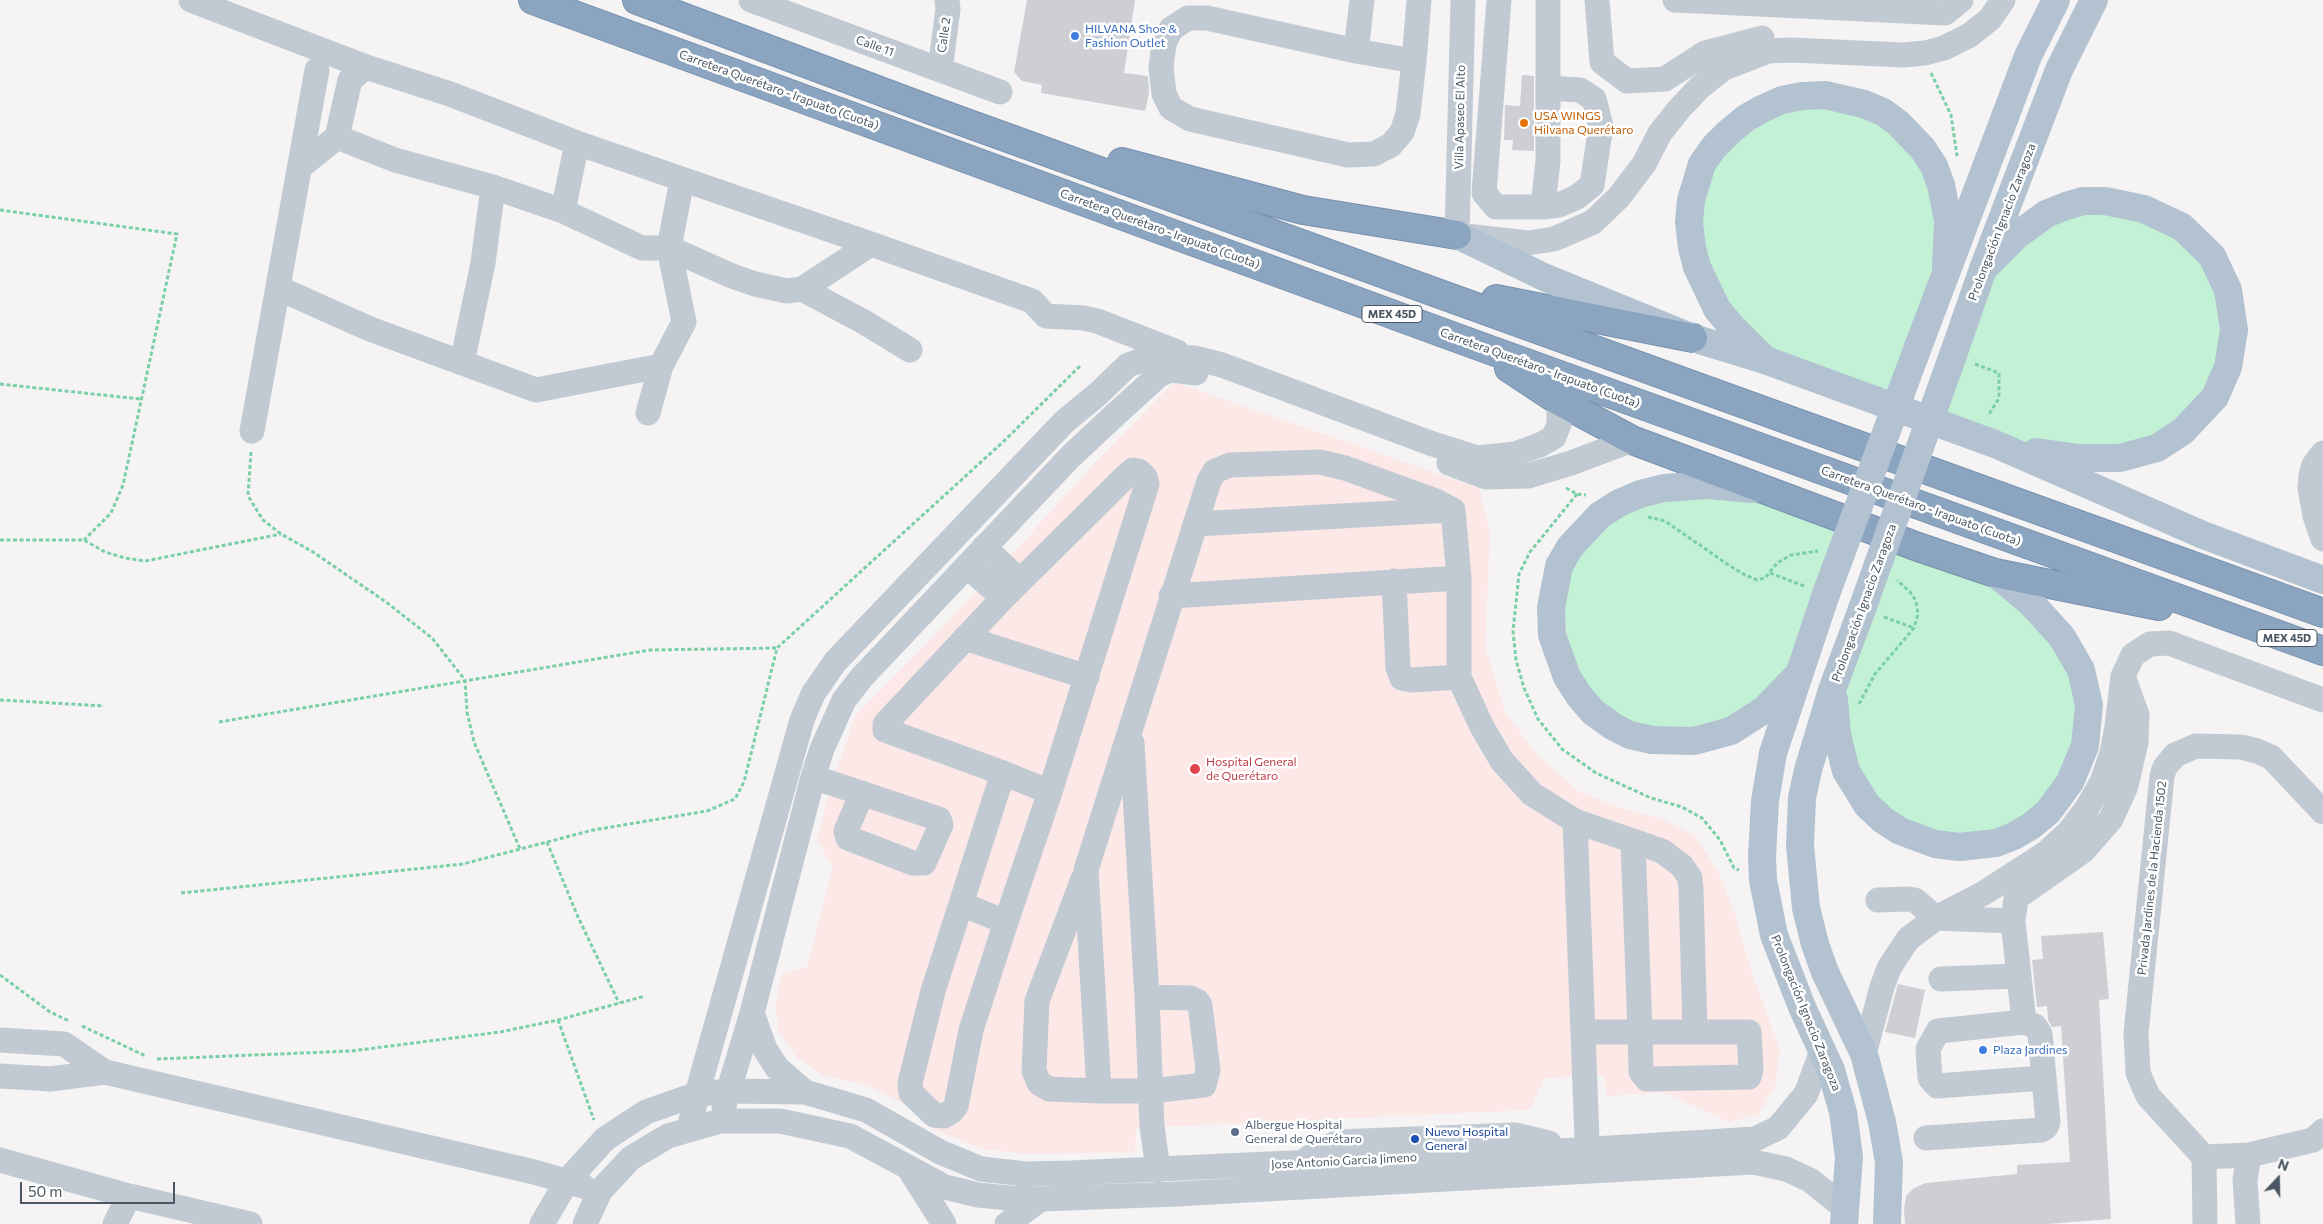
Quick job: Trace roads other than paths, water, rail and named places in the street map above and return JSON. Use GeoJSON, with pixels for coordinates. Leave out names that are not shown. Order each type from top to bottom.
{"type":"FeatureCollection","features":[{"type":"Feature","properties":{"kind":"highway","name":"Carretera Querétaro - Irapuato (Cuota)"},"geometry":{"type":"LineString","coordinates":[[533,0],[1468,342],[2323,651]]}},
{"type":"Feature","properties":{"kind":"highway","name":"MEX 45D"},"geometry":{"type":"LineString","coordinates":[[637,0],[936,112],[2323,613]]}},
{"type":"Feature","properties":{"kind":"highway"},"geometry":{"type":"LineString","coordinates":[[936,112],[1304,210],[1457,235]]}},
{"type":"Feature","properties":{"kind":"highway"},"geometry":{"type":"LineString","coordinates":[[1405,280],[1693,338]]}},
{"type":"Feature","properties":{"kind":"highway"},"geometry":{"type":"LineString","coordinates":[[1468,342],[1559,401],[1632,440],[1918,547],[1995,573],[2252,625]]}},
{"type":"Feature","properties":{"kind":"main road","name":"Prolongación Ignacio Zaragoza"},"geometry":{"type":"LineString","coordinates":[[1845,1216],[1849,1178],[1847,1133],[1838,1090],[1783,961],[1770,917],[1763,880],[1763,828],[1769,775],[1773,753],[1798,674],[1946,269],[2028,56],[2056,0]]}},
{"type":"Feature","properties":{"kind":"main road","name":"Prolongación Ignacio Zaragoza"},"geometry":{"type":"LineString","coordinates":[[1887,1224],[1890,1162],[1882,1122],[1864,1054],[1825,972],[1815,944],[1806,908],[1800,845],[1802,798],[1832,690],[1983,269],[2059,70],[2094,0]]}},
{"type":"Feature","properties":{"kind":"main road"},"geometry":{"type":"LineString","coordinates":[[1765,360],[1732,327],[1718,309],[1697,267],[1692,248],[1689,222],[1691,200],[1702,164],[1714,147],[1729,132],[1762,108],[1782,100],[1802,96],[1825,96],[1864,104],[1883,112],[1898,123],[1923,149],[1934,166],[1941,185],[1948,220],[1946,269]]}},
{"type":"Feature","properties":{"kind":"main road"},"geometry":{"type":"LineString","coordinates":[[1983,269],[2001,249],[2031,224],[2066,206],[2083,201],[2105,202],[2144,209],[2182,227],[2212,256],[2228,290],[2234,330],[2228,367],[2215,397],[2183,431],[2157,448],[2120,458],[2102,459],[2079,458],[1995,444]]}},
{"type":"Feature","properties":{"kind":"main road"},"geometry":{"type":"LineString","coordinates":[[1457,235],[1546,278],[1693,338],[1765,360],[1995,444],[2203,535],[2323,580]]}},
{"type":"Feature","properties":{"kind":"main road"},"geometry":{"type":"LineString","coordinates":[[1769,490],[1684,485],[1640,494],[1619,503],[1600,515],[1570,547],[1559,566],[1550,608],[1552,635],[1559,658],[1571,684],[1593,712],[1614,727],[1630,735],[1652,740],[1694,741],[1731,731],[1747,722],[1775,699],[1798,674]]}},
{"type":"Feature","properties":{"kind":"main road"},"geometry":{"type":"LineString","coordinates":[[1832,690],[1837,735],[1846,771],[1867,805],[1883,820],[1917,838],[1959,847],[1996,843],[2014,836],[2031,826],[2048,812],[2070,782],[2085,746],[2089,705],[2081,670],[2057,631],[2031,603],[1995,573]]}},
{"type":"Feature","properties":{"kind":"street"},"geometry":{"type":"LineString","coordinates":[[191,0],[317,58],[358,74],[450,94],[577,143],[1032,301],[1046,316],[1097,321],[1194,358],[1222,365],[1430,443],[1477,458],[1515,454],[1540,445],[1554,437],[1559,424],[1559,401]]}},
{"type":"Feature","properties":{"kind":"street","name":"Calle 11"},"geometry":{"type":"LineString","coordinates":[[751,0],[1000,92]]}},
{"type":"Feature","properties":{"kind":"street","name":"Calle 2"},"geometry":{"type":"LineString","coordinates":[[940,70],[948,8],[947,0]]}},
{"type":"Feature","properties":{"kind":"street"},"geometry":{"type":"LineString","coordinates":[[1356,51],[1362,0]]}},
{"type":"Feature","properties":{"kind":"street"},"geometry":{"type":"LineString","coordinates":[[1414,62],[1207,18],[1188,18],[1171,29],[1164,44],[1161,67],[1164,94],[1171,108],[1190,119],[1348,155],[1374,154],[1391,145],[1402,132],[1408,114],[1414,62],[1419,0]]}},
{"type":"Feature","properties":{"kind":"street","name":"Villa Apaseo El Alto"},"geometry":{"type":"LineString","coordinates":[[1457,235],[1463,0]]}},
{"type":"Feature","properties":{"kind":"street"},"geometry":{"type":"LineString","coordinates":[[1499,0],[1484,193],[1496,207],[1543,208],[1559,205],[1577,197],[1592,185],[1601,126],[1594,99],[1580,90],[1548,88]]}},
{"type":"Feature","properties":{"kind":"street"},"geometry":{"type":"LineString","coordinates":[[1543,208],[1548,160],[1548,0]]}},
{"type":"Feature","properties":{"kind":"street"},"geometry":{"type":"LineString","coordinates":[[1597,0],[1602,62],[1627,81],[1665,79],[1705,54],[1774,35],[1903,55]]}},
{"type":"Feature","properties":{"kind":"street"},"geometry":{"type":"LineString","coordinates":[[1675,0],[1946,13],[1961,0]]}},
{"type":"Feature","properties":{"kind":"street"},"geometry":{"type":"LineString","coordinates":[[1457,235],[1528,243],[1554,239],[1593,222],[1619,197],[1644,164],[1660,133],[1680,108],[1700,87],[1724,68],[1768,51],[1791,50],[1903,55],[1925,53],[1944,48],[1970,35],[1990,19],[2003,0]]}},
{"type":"Feature","properties":{"kind":"street"},"geometry":{"type":"LineString","coordinates":[[252,431],[300,167],[317,58]]}},
{"type":"Feature","properties":{"kind":"street"},"geometry":{"type":"LineString","coordinates":[[300,167],[337,137],[358,74]]}},
{"type":"Feature","properties":{"kind":"street"},"geometry":{"type":"LineString","coordinates":[[337,137],[395,160],[493,187],[563,211],[642,248],[669,248],[732,276],[787,292],[802,289],[871,244]]}},
{"type":"Feature","properties":{"kind":"street"},"geometry":{"type":"LineString","coordinates":[[563,211],[577,143]]}},
{"type":"Feature","properties":{"kind":"street"},"geometry":{"type":"LineString","coordinates":[[648,413],[661,366],[684,322],[669,248],[682,180]]}},
{"type":"Feature","properties":{"kind":"street"},"geometry":{"type":"LineString","coordinates":[[462,363],[483,263],[493,187]]}},
{"type":"Feature","properties":{"kind":"street"},"geometry":{"type":"LineString","coordinates":[[278,288],[370,329],[536,390],[661,366]]}},
{"type":"Feature","properties":{"kind":"street"},"geometry":{"type":"LineString","coordinates":[[802,289],[864,322],[910,350]]}},
{"type":"Feature","properties":{"kind":"street"},"geometry":{"type":"LineString","coordinates":[[689,1130],[697,1094],[802,720],[813,694],[835,662],[1064,422],[1099,393],[1128,365],[1154,356],[1194,358],[1214,376]]}},
{"type":"Feature","properties":{"kind":"street"},"geometry":{"type":"LineString","coordinates":[[720,1121],[752,1013],[813,777],[822,749],[844,700],[862,677],[1071,456],[1159,375],[1171,370],[1214,376],[1486,477],[1528,476],[1632,440]]}},
{"type":"Feature","properties":{"kind":"street"},"geometry":{"type":"LineString","coordinates":[[2323,453],[2314,465],[2310,488],[2315,516],[2323,539]]}},
{"type":"Feature","properties":{"kind":"street"},"geometry":{"type":"LineString","coordinates":[[1147,997],[1190,998],[1197,1001],[1200,1005],[1208,1070],[1204,1085],[1151,1091],[1099,1092],[1043,1087],[1035,1078],[1037,1001],[1086,870],[1195,524],[1209,481],[1215,471],[1230,465],[1320,462],[1345,468],[1436,501],[1453,510]]}},
{"type":"Feature","properties":{"kind":"street"},"geometry":{"type":"LineString","coordinates":[[1003,773],[933,990],[910,1083],[911,1093],[917,1101],[934,1114],[944,1116],[956,1106],[971,1030],[1050,792],[1147,484],[1145,477],[1139,471],[1133,470],[1125,477],[1003,598],[890,717],[884,728],[885,730],[1003,773],[1050,792]]}},
{"type":"Feature","properties":{"kind":"street"},"geometry":{"type":"LineString","coordinates":[[1195,524],[1453,510]]}},
{"type":"Feature","properties":{"kind":"street"},"geometry":{"type":"LineString","coordinates":[[1453,510],[1460,578],[1459,677],[1482,727],[1502,761],[1532,794],[1575,821],[1662,851],[1675,858],[1682,866],[1690,878],[1695,1031]]}},
{"type":"Feature","properties":{"kind":"street"},"geometry":{"type":"LineString","coordinates":[[984,547],[1020,581]]}},
{"type":"Feature","properties":{"kind":"street"},"geometry":{"type":"LineString","coordinates":[[967,566],[1003,598]]}},
{"type":"Feature","properties":{"kind":"street"},"geometry":{"type":"LineString","coordinates":[[1172,596],[1460,578]]}},
{"type":"Feature","properties":{"kind":"street"},"geometry":{"type":"LineString","coordinates":[[1394,581],[1398,668],[1402,678],[1411,680],[1459,677]]}},
{"type":"Feature","properties":{"kind":"street"},"geometry":{"type":"LineString","coordinates":[[965,638],[1086,677]]}},
{"type":"Feature","properties":{"kind":"street"},"geometry":{"type":"LineString","coordinates":[[1864,1054],[1882,987],[1890,968],[1908,940],[1936,918],[1984,893],[2046,853],[2069,832],[2087,808],[2102,782],[2112,753],[2118,726],[2123,676],[2133,654],[2150,644],[2169,643],[2323,700]]}},
{"type":"Feature","properties":{"kind":"street"},"geometry":{"type":"LineString","coordinates":[[2024,1022],[2013,921],[2016,898],[2083,851],[2111,819],[2126,786],[2136,742],[2137,715],[2123,676]]}},
{"type":"Feature","properties":{"kind":"street"},"geometry":{"type":"LineString","coordinates":[[1131,726],[1147,997],[1152,1126],[1158,1170]]}},
{"type":"Feature","properties":{"kind":"street","name":"Privada Jardines de la Hacienda 1502"},"geometry":{"type":"LineString","coordinates":[[2204,1157],[2148,1096],[2138,1073],[2136,1033],[2162,776],[2165,767],[2175,756],[2196,746],[2233,747],[2256,751],[2271,757],[2323,812]]}},
{"type":"Feature","properties":{"kind":"street"},"geometry":{"type":"LineString","coordinates":[[813,777],[862,793]]}},
{"type":"Feature","properties":{"kind":"street"},"geometry":{"type":"LineString","coordinates":[[1575,821],[1583,1032],[1585,1156]]}},
{"type":"Feature","properties":{"kind":"street"},"geometry":{"type":"LineString","coordinates":[[1583,1032],[1640,1032],[1695,1031],[1749,1032],[1752,1070],[1749,1077],[1648,1079],[1641,1072],[1640,1032],[1633,842]]}},
{"type":"Feature","properties":{"kind":"street"},"geometry":{"type":"LineString","coordinates":[[1086,870],[1099,1092]]}},
{"type":"Feature","properties":{"kind":"street"},"geometry":{"type":"LineString","coordinates":[[1878,900],[1908,898],[1915,900],[1936,918],[2013,921]]}},
{"type":"Feature","properties":{"kind":"street"},"geometry":{"type":"LineString","coordinates":[[961,904],[1006,922]]}},
{"type":"Feature","properties":{"kind":"street"},"geometry":{"type":"LineString","coordinates":[[1941,979],[2018,976]]}},
{"type":"Feature","properties":{"kind":"street"},"geometry":{"type":"LineString","coordinates":[[752,1013],[766,1049],[778,1068],[804,1092]]}},
{"type":"Feature","properties":{"kind":"street"},"geometry":{"type":"LineString","coordinates":[[1926,1138],[2041,1130],[2046,1127],[2048,1116],[2042,1078],[2040,1034],[2035,1026],[2024,1022],[1938,1031],[1928,1049],[1932,1081],[1942,1087],[2042,1078]]}},
{"type":"Feature","properties":{"kind":"street"},"geometry":{"type":"LineString","coordinates":[[0,1040],[64,1044],[105,1072]]}},
{"type":"Feature","properties":{"kind":"street","name":"Jose Antonio Garcia Jimeno"},"geometry":{"type":"LineString","coordinates":[[1706,1153],[1754,1139],[1778,1128],[1806,1094],[1822,1051]]}},
{"type":"Feature","properties":{"kind":"street"},"geometry":{"type":"LineString","coordinates":[[0,1076],[50,1079],[105,1072],[567,1181],[600,1191]]}},
{"type":"Feature","properties":{"kind":"street"},"geometry":{"type":"LineString","coordinates":[[542,1224],[567,1181],[605,1139],[646,1112],[697,1094],[729,1091],[804,1092]]}},
{"type":"Feature","properties":{"kind":"street","name":"Jose Antonio Garcia Jimeno"},"geometry":{"type":"LineString","coordinates":[[804,1092],[866,1110],[940,1152],[981,1168],[1026,1174],[1158,1170],[1300,1162],[1706,1153],[1786,1169],[1810,1180],[1845,1216]]}},
{"type":"Feature","properties":{"kind":"street","name":"Jose Antonio Garcia Jimeno"},"geometry":{"type":"LineString","coordinates":[[585,1224],[600,1191],[631,1158],[668,1136],[720,1121],[780,1121],[850,1136],[910,1170],[945,1187],[978,1195],[1041,1199],[1195,1193],[1585,1156]]}},
{"type":"Feature","properties":{"kind":"street"},"geometry":{"type":"LineString","coordinates":[[2204,1224],[2204,1157],[2249,1155],[2313,1140],[2323,1131]]}},
{"type":"Feature","properties":{"kind":"street"},"geometry":{"type":"LineString","coordinates":[[2248,1224],[2245,1180],[2249,1155]]}},
{"type":"Feature","properties":{"kind":"street"},"geometry":{"type":"LineString","coordinates":[[1,1162],[129,1196],[250,1224]]}},
{"type":"Feature","properties":{"kind":"street"},"geometry":{"type":"LineString","coordinates":[[910,1170],[944,1224]]}},
{"type":"Feature","properties":{"kind":"street"},"geometry":{"type":"LineString","coordinates":[[114,1224],[129,1196]]}},
{"type":"Feature","properties":{"kind":"street"},"geometry":{"type":"LineString","coordinates":[[1007,1224],[1041,1199]]}},
{"type":"Feature","properties":{"kind":"place","name":"HILVANA Shoe & Fashion Outlet"},"geometry":{"type":"Point","coordinates":[1075,36]}},
{"type":"Feature","properties":{"kind":"place","name":"USA WINGS Hilvana Querétaro"},"geometry":{"type":"Point","coordinates":[1524,123]}},
{"type":"Feature","properties":{"kind":"place","name":"Hospital General de Querétaro"},"geometry":{"type":"Point","coordinates":[1195,769]}},
{"type":"Feature","properties":{"kind":"place","name":"Plaza Jardines"},"geometry":{"type":"Point","coordinates":[1983,1050]}},
{"type":"Feature","properties":{"kind":"place","name":"Albergue Hospital General de Querétaro"},"geometry":{"type":"Point","coordinates":[1235,1132]}},
{"type":"Feature","properties":{"kind":"place","name":"Nuevo Hospital General"},"geometry":{"type":"Point","coordinates":[1415,1139]}}]}
